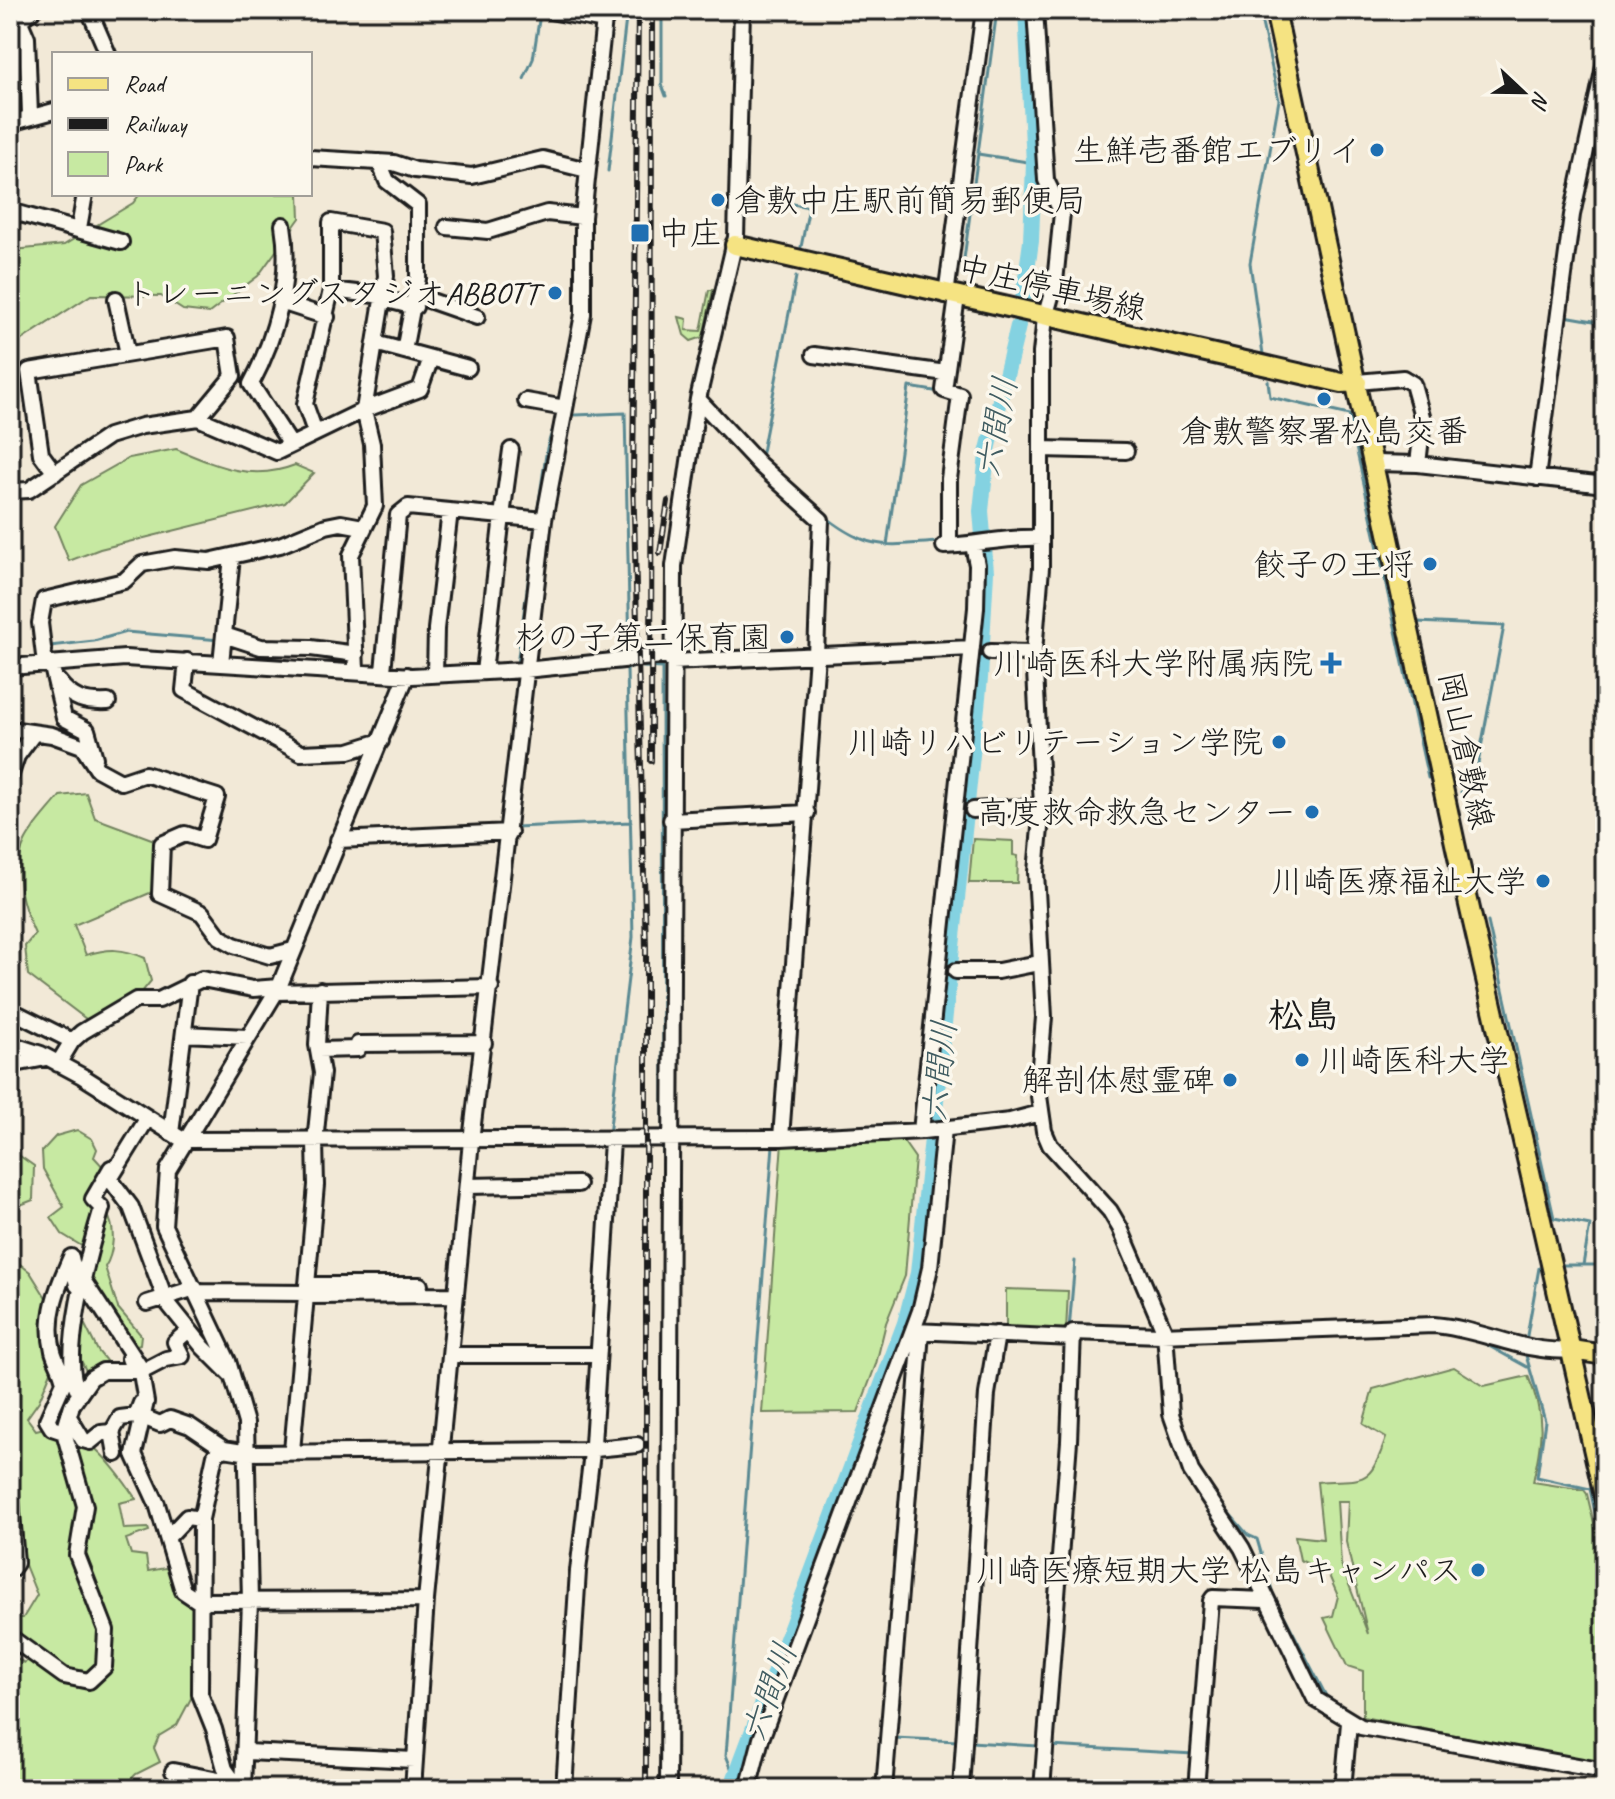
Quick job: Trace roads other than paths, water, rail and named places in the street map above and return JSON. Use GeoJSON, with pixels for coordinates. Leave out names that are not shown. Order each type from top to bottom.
{"type":"FeatureCollection","features":[{"type":"Feature","properties":{"kind":"main road","name":"岡山倉敷線"},"geometry":{"type":"LineString","coordinates":[[1275,10],[1456,848],[1605,1500]]}},
{"type":"Feature","properties":{"kind":"main road","name":"中庄停車場線"},"geometry":{"type":"LineString","coordinates":[[735,245],[1045,318],[1342,383],[1357,382]]}},
{"type":"Feature","properties":{"kind":"main road"},"geometry":{"type":"LineString","coordinates":[[1572,1350],[1605,1355]]}},
{"type":"Feature","properties":{"kind":"street"},"geometry":{"type":"LineString","coordinates":[[30,115],[27,38],[14,17],[33,10]]}},
{"type":"Feature","properties":{"kind":"street"},"geometry":{"type":"LineString","coordinates":[[89,10],[107,52]]}},
{"type":"Feature","properties":{"kind":"street"},"geometry":{"type":"LineString","coordinates":[[413,1789],[410,1760],[422,1600],[436,1450],[450,1355],[453,1290],[507,830],[539,520],[583,314],[583,217],[605,16],[544,10]]}},
{"type":"Feature","properties":{"kind":"street"},"geometry":{"type":"LineString","coordinates":[[668,1789],[666,1137],[674,566],[698,399],[735,245],[742,10]]}},
{"type":"Feature","properties":{"kind":"street"},"geometry":{"type":"LineString","coordinates":[[984,10],[944,390],[960,395],[949,479],[948,543],[980,544],[1009,536],[1041,538]]}},
{"type":"Feature","properties":{"kind":"street"},"geometry":{"type":"LineString","coordinates":[[1035,10],[1046,180],[1062,213],[1055,282],[1045,318],[1041,353],[1041,538],[1034,653],[1042,806],[1036,872],[1044,1017],[1040,1113],[1050,1145],[1120,1228],[1165,1333],[1168,1399],[1175,1431],[1191,1471],[1242,1548],[1315,1699],[1349,1723],[1605,1771]]}},
{"type":"Feature","properties":{"kind":"street"},"geometry":{"type":"LineString","coordinates":[[1537,478],[1572,215],[1605,62]]}},
{"type":"Feature","properties":{"kind":"street"},"geometry":{"type":"LineString","coordinates":[[10,123],[52,111]]}},
{"type":"Feature","properties":{"kind":"street"},"geometry":{"type":"LineString","coordinates":[[312,158],[379,162],[472,176],[543,159],[587,170]]}},
{"type":"Feature","properties":{"kind":"street"},"geometry":{"type":"LineString","coordinates":[[379,162],[387,181],[418,205],[416,302],[404,351]]}},
{"type":"Feature","properties":{"kind":"street"},"geometry":{"type":"LineString","coordinates":[[79,228],[85,196]]}},
{"type":"Feature","properties":{"kind":"street"},"geometry":{"type":"LineString","coordinates":[[10,211],[121,242]]}},
{"type":"Feature","properties":{"kind":"street"},"geometry":{"type":"LineString","coordinates":[[447,227],[488,231],[547,213],[583,217]]}},
{"type":"Feature","properties":{"kind":"street"},"geometry":{"type":"LineString","coordinates":[[315,432],[305,404],[331,290],[331,222],[382,231],[386,276],[364,410],[372,444],[375,506],[351,555],[356,670]]}},
{"type":"Feature","properties":{"kind":"street"},"geometry":{"type":"LineString","coordinates":[[283,225],[286,254],[281,302],[251,384],[291,445]]}},
{"type":"Feature","properties":{"kind":"street"},"geometry":{"type":"LineString","coordinates":[[331,290],[416,302],[477,317]]}},
{"type":"Feature","properties":{"kind":"street"},"geometry":{"type":"LineString","coordinates":[[116,299],[128,354]]}},
{"type":"Feature","properties":{"kind":"street"},"geometry":{"type":"LineString","coordinates":[[281,302],[327,317]]}},
{"type":"Feature","properties":{"kind":"street"},"geometry":{"type":"LineString","coordinates":[[55,473],[41,454],[29,371],[227,338],[233,376],[198,418]]}},
{"type":"Feature","properties":{"kind":"street"},"geometry":{"type":"LineString","coordinates":[[375,343],[468,368]]}},
{"type":"Feature","properties":{"kind":"street"},"geometry":{"type":"LineString","coordinates":[[814,355],[946,373]]}},
{"type":"Feature","properties":{"kind":"street"},"geometry":{"type":"LineString","coordinates":[[10,491],[29,490],[109,436],[142,426],[198,418],[277,452],[364,410],[420,389],[431,358]]}},
{"type":"Feature","properties":{"kind":"street"},"geometry":{"type":"LineString","coordinates":[[1357,382],[1403,378],[1413,384],[1423,420],[1418,464]]}},
{"type":"Feature","properties":{"kind":"street"},"geometry":{"type":"LineString","coordinates":[[698,399],[760,465],[821,520],[815,657],[779,1136]]}},
{"type":"Feature","properties":{"kind":"street"},"geometry":{"type":"LineString","coordinates":[[526,401],[565,408]]}},
{"type":"Feature","properties":{"kind":"street"},"geometry":{"type":"LineString","coordinates":[[1041,449],[1126,451]]}},
{"type":"Feature","properties":{"kind":"street"},"geometry":{"type":"LineString","coordinates":[[484,672],[511,450]]}},
{"type":"Feature","properties":{"kind":"street"},"geometry":{"type":"LineString","coordinates":[[1375,463],[1418,464],[1605,485]]}},
{"type":"Feature","properties":{"kind":"street"},"geometry":{"type":"LineString","coordinates":[[383,671],[398,515],[408,507],[539,520]]}},
{"type":"Feature","properties":{"kind":"street"},"geometry":{"type":"LineString","coordinates":[[435,675],[436,629],[450,511]]}},
{"type":"Feature","properties":{"kind":"street"},"geometry":{"type":"LineString","coordinates":[[97,769],[87,730],[64,718],[40,623],[44,600],[124,581],[142,564],[175,558],[209,561],[280,545],[326,526],[341,523],[363,527]]}},
{"type":"Feature","properties":{"kind":"street"},"geometry":{"type":"LineString","coordinates":[[922,1127],[980,544]]}},
{"type":"Feature","properties":{"kind":"street"},"geometry":{"type":"LineString","coordinates":[[221,663],[232,557]]}},
{"type":"Feature","properties":{"kind":"street"},"geometry":{"type":"LineString","coordinates":[[224,639],[261,647],[356,654]]}},
{"type":"Feature","properties":{"kind":"street"},"geometry":{"type":"LineString","coordinates":[[10,667],[50,668],[125,658],[383,671],[407,680],[484,672],[522,673],[630,660],[672,663],[971,651]]}},
{"type":"Feature","properties":{"kind":"street"},"geometry":{"type":"LineString","coordinates":[[990,652],[1034,653]]}},
{"type":"Feature","properties":{"kind":"street"},"geometry":{"type":"LineString","coordinates":[[187,661],[184,690],[301,753],[349,751],[381,741]]}},
{"type":"Feature","properties":{"kind":"street"},"geometry":{"type":"LineString","coordinates":[[50,668],[73,697],[92,703],[108,702]]}},
{"type":"Feature","properties":{"kind":"street"},"geometry":{"type":"LineString","coordinates":[[177,1136],[277,989],[407,680]]}},
{"type":"Feature","properties":{"kind":"street"},"geometry":{"type":"LineString","coordinates":[[10,729],[82,746],[97,769],[121,782],[145,774],[217,797],[204,840],[185,834],[162,844],[160,894],[202,913],[220,937],[234,945],[270,956],[293,950]]}},
{"type":"Feature","properties":{"kind":"street"},"geometry":{"type":"LineString","coordinates":[[10,777],[17,756],[34,733]]}},
{"type":"Feature","properties":{"kind":"street"},"geometry":{"type":"LineString","coordinates":[[973,810],[1042,806]]}},
{"type":"Feature","properties":{"kind":"street"},"geometry":{"type":"LineString","coordinates":[[671,820],[804,813]]}},
{"type":"Feature","properties":{"kind":"street"},"geometry":{"type":"LineString","coordinates":[[338,840],[507,830]]}},
{"type":"Feature","properties":{"kind":"street"},"geometry":{"type":"LineString","coordinates":[[956,971],[998,971],[1039,963]]}},
{"type":"Feature","properties":{"kind":"street"},"geometry":{"type":"LineString","coordinates":[[10,1065],[52,1061],[72,1041],[136,1000],[159,1000],[202,979],[253,989],[487,987]]}},
{"type":"Feature","properties":{"kind":"street"},"geometry":{"type":"LineString","coordinates":[[190,983],[177,1136],[168,1170],[164,1226],[196,1290],[235,1380],[243,1408],[249,1453],[250,1601],[247,1752],[241,1785]]}},
{"type":"Feature","properties":{"kind":"street"},"geometry":{"type":"LineString","coordinates":[[292,1451],[316,1185],[315,1142],[322,1073],[318,1050],[320,990]]}},
{"type":"Feature","properties":{"kind":"street"},"geometry":{"type":"LineString","coordinates":[[10,1010],[72,1041]]}},
{"type":"Feature","properties":{"kind":"street"},"geometry":{"type":"LineString","coordinates":[[184,1034],[247,1037]]}},
{"type":"Feature","properties":{"kind":"street"},"geometry":{"type":"LineString","coordinates":[[318,1050],[358,1049],[358,1044],[480,1043]]}},
{"type":"Feature","properties":{"kind":"street"},"geometry":{"type":"LineString","coordinates":[[10,1044],[52,1061],[177,1136],[315,1142],[609,1141],[779,1136],[922,1127],[942,1129],[1010,1121],[1040,1113]]}},
{"type":"Feature","properties":{"kind":"street"},"geometry":{"type":"LineString","coordinates":[[79,1392],[75,1386],[74,1371],[80,1283],[102,1208],[93,1199],[144,1117]]}},
{"type":"Feature","properties":{"kind":"street"},"geometry":{"type":"LineString","coordinates":[[144,1117],[110,1179],[131,1207],[165,1297],[189,1330],[235,1380]]}},
{"type":"Feature","properties":{"kind":"street"},"geometry":{"type":"LineString","coordinates":[[748,1789],[788,1665],[916,1330],[930,1268],[942,1129]]}},
{"type":"Feature","properties":{"kind":"street"},"geometry":{"type":"LineString","coordinates":[[564,1789],[609,1141]]}},
{"type":"Feature","properties":{"kind":"street"},"geometry":{"type":"LineString","coordinates":[[467,1186],[578,1184]]}},
{"type":"Feature","properties":{"kind":"street"},"geometry":{"type":"LineString","coordinates":[[64,1432],[52,1428],[47,1420],[64,1382],[54,1356],[50,1317],[56,1289],[71,1257],[80,1283],[141,1372],[145,1391],[143,1417],[134,1454],[157,1504],[183,1591],[203,1601],[422,1600]]}},
{"type":"Feature","properties":{"kind":"street"},"geometry":{"type":"LineString","coordinates":[[147,1303],[196,1290],[453,1290]]}},
{"type":"Feature","properties":{"kind":"street"},"geometry":{"type":"LineString","coordinates":[[1042,1789],[1069,1441],[1068,1337],[1073,1332],[1165,1333],[1434,1325],[1461,1327],[1526,1344],[1572,1350]]}},
{"type":"Feature","properties":{"kind":"street"},"geometry":{"type":"LineString","coordinates":[[141,1372],[166,1359],[182,1356],[175,1342],[189,1330]]}},
{"type":"Feature","properties":{"kind":"street"},"geometry":{"type":"LineString","coordinates":[[916,1330],[1068,1337]]}},
{"type":"Feature","properties":{"kind":"street"},"geometry":{"type":"LineString","coordinates":[[884,1789],[916,1330]]}},
{"type":"Feature","properties":{"kind":"street"},"geometry":{"type":"LineString","coordinates":[[961,1789],[987,1394],[997,1334]]}},
{"type":"Feature","properties":{"kind":"street"},"geometry":{"type":"LineString","coordinates":[[10,1637],[70,1679],[95,1678],[106,1660],[106,1630],[77,1555],[85,1506],[64,1432],[79,1392],[97,1373],[134,1371],[129,1359],[132,1355]]}},
{"type":"Feature","properties":{"kind":"street"},"geometry":{"type":"LineString","coordinates":[[450,1355],[591,1355]]}},
{"type":"Feature","properties":{"kind":"street"},"geometry":{"type":"LineString","coordinates":[[116,1454],[112,1432],[120,1418],[136,1416],[145,1391]]}},
{"type":"Feature","properties":{"kind":"street"},"geometry":{"type":"LineString","coordinates":[[69,1417],[83,1440],[90,1442],[101,1433],[112,1432]]}},
{"type":"Feature","properties":{"kind":"street"},"geometry":{"type":"LineString","coordinates":[[143,1417],[160,1424],[170,1419],[190,1426],[224,1449],[249,1453],[589,1449],[637,1445]]}},
{"type":"Feature","properties":{"kind":"street"},"geometry":{"type":"LineString","coordinates":[[224,1449],[215,1455],[201,1519],[203,1601],[200,1694],[225,1769],[241,1785]]}},
{"type":"Feature","properties":{"kind":"street"},"geometry":{"type":"LineString","coordinates":[[10,1488],[16,1563],[10,1571]]}},
{"type":"Feature","properties":{"kind":"street"},"geometry":{"type":"LineString","coordinates":[[168,1537],[187,1517],[201,1519]]}},
{"type":"Feature","properties":{"kind":"street"},"geometry":{"type":"LineString","coordinates":[[1196,1789],[1211,1601],[1264,1597]]}},
{"type":"Feature","properties":{"kind":"street"},"geometry":{"type":"LineString","coordinates":[[1343,1789],[1349,1723]]}},
{"type":"Feature","properties":{"kind":"street"},"geometry":{"type":"LineString","coordinates":[[247,1752],[410,1760]]}},
{"type":"Feature","properties":{"kind":"street"},"geometry":{"type":"LineString","coordinates":[[173,1771],[241,1785]]}},
{"type":"Feature","properties":{"kind":"waterway"},"geometry":{"type":"LineString","coordinates":[[608,171],[627,10]]}},
{"type":"Feature","properties":{"kind":"waterway"},"geometry":{"type":"LineString","coordinates":[[662,10],[662,85],[666,96]]}},
{"type":"Feature","properties":{"kind":"waterway"},"geometry":{"type":"LineString","coordinates":[[962,274],[997,10]]}},
{"type":"Feature","properties":{"kind":"waterway","name":"六間川"},"geometry":{"type":"LineString","coordinates":[[1023,300],[1031,241],[1034,163],[1026,10]]}},
{"type":"Feature","properties":{"kind":"waterway"},"geometry":{"type":"LineString","coordinates":[[1259,10],[1279,100],[1250,263],[1263,354]]}},
{"type":"Feature","properties":{"kind":"waterway"},"geometry":{"type":"LineString","coordinates":[[1571,10],[1596,14]]}},
{"type":"Feature","properties":{"kind":"waterway"},"geometry":{"type":"LineString","coordinates":[[524,79],[533,59],[540,14]]}},
{"type":"Feature","properties":{"kind":"waterway"},"geometry":{"type":"LineString","coordinates":[[978,154],[1034,163]]}},
{"type":"Feature","properties":{"kind":"waterway"},"geometry":{"type":"LineString","coordinates":[[744,195],[809,207],[801,247]]}},
{"type":"Feature","properties":{"kind":"waterway"},"geometry":{"type":"LineString","coordinates":[[761,457],[796,277]]}},
{"type":"Feature","properties":{"kind":"waterway"},"geometry":{"type":"LineString","coordinates":[[1565,316],[1605,323]]}},
{"type":"Feature","properties":{"kind":"waterway","name":"六間川"},"geometry":{"type":"LineString","coordinates":[[733,1789],[905,1323],[918,1273],[980,678],[986,572],[981,511],[987,454],[1018,326]]}},
{"type":"Feature","properties":{"kind":"waterway"},"geometry":{"type":"LineString","coordinates":[[1268,381],[1270,397],[1349,415],[1428,778]]}},
{"type":"Feature","properties":{"kind":"waterway"},"geometry":{"type":"LineString","coordinates":[[887,545],[909,387],[934,391]]}},
{"type":"Feature","properties":{"kind":"waterway"},"geometry":{"type":"LineString","coordinates":[[575,415],[625,413],[630,655]]}},
{"type":"Feature","properties":{"kind":"waterway"},"geometry":{"type":"LineString","coordinates":[[537,515],[547,448],[555,422]]}},
{"type":"Feature","properties":{"kind":"waterway"},"geometry":{"type":"LineString","coordinates":[[827,518],[856,537],[880,544],[939,542]]}},
{"type":"Feature","properties":{"kind":"waterway"},"geometry":{"type":"LineString","coordinates":[[517,665],[536,522]]}},
{"type":"Feature","properties":{"kind":"waterway"},"geometry":{"type":"LineString","coordinates":[[1417,622],[1504,626],[1473,790],[1461,792]]}},
{"type":"Feature","properties":{"kind":"waterway"},"geometry":{"type":"LineString","coordinates":[[50,646],[94,641],[126,632],[220,640]]}},
{"type":"Feature","properties":{"kind":"waterway"},"geometry":{"type":"LineString","coordinates":[[643,667],[662,668],[663,1133]]}},
{"type":"Feature","properties":{"kind":"waterway"},"geometry":{"type":"LineString","coordinates":[[560,673],[632,668]]}},
{"type":"Feature","properties":{"kind":"waterway"},"geometry":{"type":"LineString","coordinates":[[609,1135],[633,937],[627,669]]}},
{"type":"Feature","properties":{"kind":"waterway"},"geometry":{"type":"LineString","coordinates":[[492,679],[517,678],[512,733]]}},
{"type":"Feature","properties":{"kind":"waterway"},"geometry":{"type":"LineString","coordinates":[[372,680],[400,682]]}},
{"type":"Feature","properties":{"kind":"waterway"},"geometry":{"type":"LineString","coordinates":[[515,827],[631,822]]}},
{"type":"Feature","properties":{"kind":"waterway"},"geometry":{"type":"LineString","coordinates":[[1488,922],[1554,1218],[1590,1225],[1583,1265]]}},
{"type":"Feature","properties":{"kind":"waterway"},"geometry":{"type":"LineString","coordinates":[[848,1128],[916,1124]]}},
{"type":"Feature","properties":{"kind":"waterway"},"geometry":{"type":"LineString","coordinates":[[180,1125],[183,1133]]}},
{"type":"Feature","properties":{"kind":"waterway"},"geometry":{"type":"LineString","coordinates":[[663,1145],[663,1369]]}},
{"type":"Feature","properties":{"kind":"waterway"},"geometry":{"type":"LineString","coordinates":[[735,1778],[726,1755],[773,1145]]}},
{"type":"Feature","properties":{"kind":"waterway"},"geometry":{"type":"LineString","coordinates":[[1069,1329],[1075,1261]]}},
{"type":"Feature","properties":{"kind":"waterway"},"geometry":{"type":"LineString","coordinates":[[1557,1265],[1605,1265]]}},
{"type":"Feature","properties":{"kind":"waterway"},"geometry":{"type":"LineString","coordinates":[[1526,1341],[1539,1268],[1545,1267]]}},
{"type":"Feature","properties":{"kind":"waterway"},"geometry":{"type":"LineString","coordinates":[[1478,1340],[1527,1367]]}},
{"type":"Feature","properties":{"kind":"waterway"},"geometry":{"type":"LineString","coordinates":[[1062,1446],[1066,1342]]}},
{"type":"Feature","properties":{"kind":"waterway"},"geometry":{"type":"LineString","coordinates":[[1525,1352],[1545,1421],[1537,1477],[1590,1489],[1605,1558]]}},
{"type":"Feature","properties":{"kind":"waterway"},"geometry":{"type":"LineString","coordinates":[[1175,1373],[1180,1421]]}},
{"type":"Feature","properties":{"kind":"waterway"},"geometry":{"type":"LineString","coordinates":[[1222,1505],[1248,1535],[1257,1539],[1273,1594],[1326,1696],[1352,1713]]}},
{"type":"Feature","properties":{"kind":"waterway"},"geometry":{"type":"LineString","coordinates":[[1035,1789],[1054,1550]]}},
{"type":"Feature","properties":{"kind":"waterway"},"geometry":{"type":"LineString","coordinates":[[412,1697],[416,1641]]}},
{"type":"Feature","properties":{"kind":"waterway"},"geometry":{"type":"LineString","coordinates":[[1361,1719],[1432,1733]]}},
{"type":"Feature","properties":{"kind":"waterway"},"geometry":{"type":"LineString","coordinates":[[894,1738],[958,1741]]}},
{"type":"Feature","properties":{"kind":"waterway"},"geometry":{"type":"LineString","coordinates":[[953,1789],[956,1741]]}},
{"type":"Feature","properties":{"kind":"waterway"},"geometry":{"type":"LineString","coordinates":[[970,1742],[1038,1746]]}},
{"type":"Feature","properties":{"kind":"waterway"},"geometry":{"type":"LineString","coordinates":[[1050,1746],[1194,1754]]}},
{"type":"Feature","properties":{"kind":"railway"},"geometry":{"type":"LineString","coordinates":[[638,10],[633,478],[646,948],[646,1789]]}},
{"type":"Feature","properties":{"kind":"railway"},"geometry":{"type":"LineString","coordinates":[[651,761],[652,10]]}},
{"type":"Feature","properties":{"kind":"railway"},"geometry":{"type":"LineString","coordinates":[[660,553],[668,501]]}},
{"type":"Feature","properties":{"kind":"place","name":"生鮮壱番館エブリイ"},"geometry":{"type":"Point","coordinates":[1377,150]}},
{"type":"Feature","properties":{"kind":"place","name":"倉敷中庄駅前簡易郵便局"},"geometry":{"type":"Point","coordinates":[718,200]}},
{"type":"Feature","properties":{"kind":"place","name":"中庄"},"geometry":{"type":"Point","coordinates":[640,233]}},
{"type":"Feature","properties":{"kind":"place","name":"トレーニングスタジオABBOTT"},"geometry":{"type":"Point","coordinates":[555,293]}},
{"type":"Feature","properties":{"kind":"place","name":"倉敷警察署松島交番"},"geometry":{"type":"Point","coordinates":[1324,399]}},
{"type":"Feature","properties":{"kind":"place","name":"餃子の王将"},"geometry":{"type":"Point","coordinates":[1430,564]}},
{"type":"Feature","properties":{"kind":"place","name":"杉の子第二保育園"},"geometry":{"type":"Point","coordinates":[787,637]}},
{"type":"Feature","properties":{"kind":"place","name":"川崎医科大学附属病院"},"geometry":{"type":"Point","coordinates":[1331,663]}},
{"type":"Feature","properties":{"kind":"place","name":"川崎リハビリテーション学院"},"geometry":{"type":"Point","coordinates":[1279,742]}},
{"type":"Feature","properties":{"kind":"place","name":"高度救命救急センター"},"geometry":{"type":"Point","coordinates":[1312,812]}},
{"type":"Feature","properties":{"kind":"place","name":"川崎医療福祉大学"},"geometry":{"type":"Point","coordinates":[1543,881]}},
{"type":"Feature","properties":{"kind":"place","name":"川崎医科大学"},"geometry":{"type":"Point","coordinates":[1302,1060]}},
{"type":"Feature","properties":{"kind":"place","name":"解剖体慰霊碑"},"geometry":{"type":"Point","coordinates":[1230,1080]}},
{"type":"Feature","properties":{"kind":"place","name":"川崎医療短期大学 松島キャンパス"},"geometry":{"type":"Point","coordinates":[1478,1570]}},
{"type":"Feature","properties":{"kind":"district","name":"松島"},"geometry":{"type":"Point","coordinates":[1304,1015]}}]}
